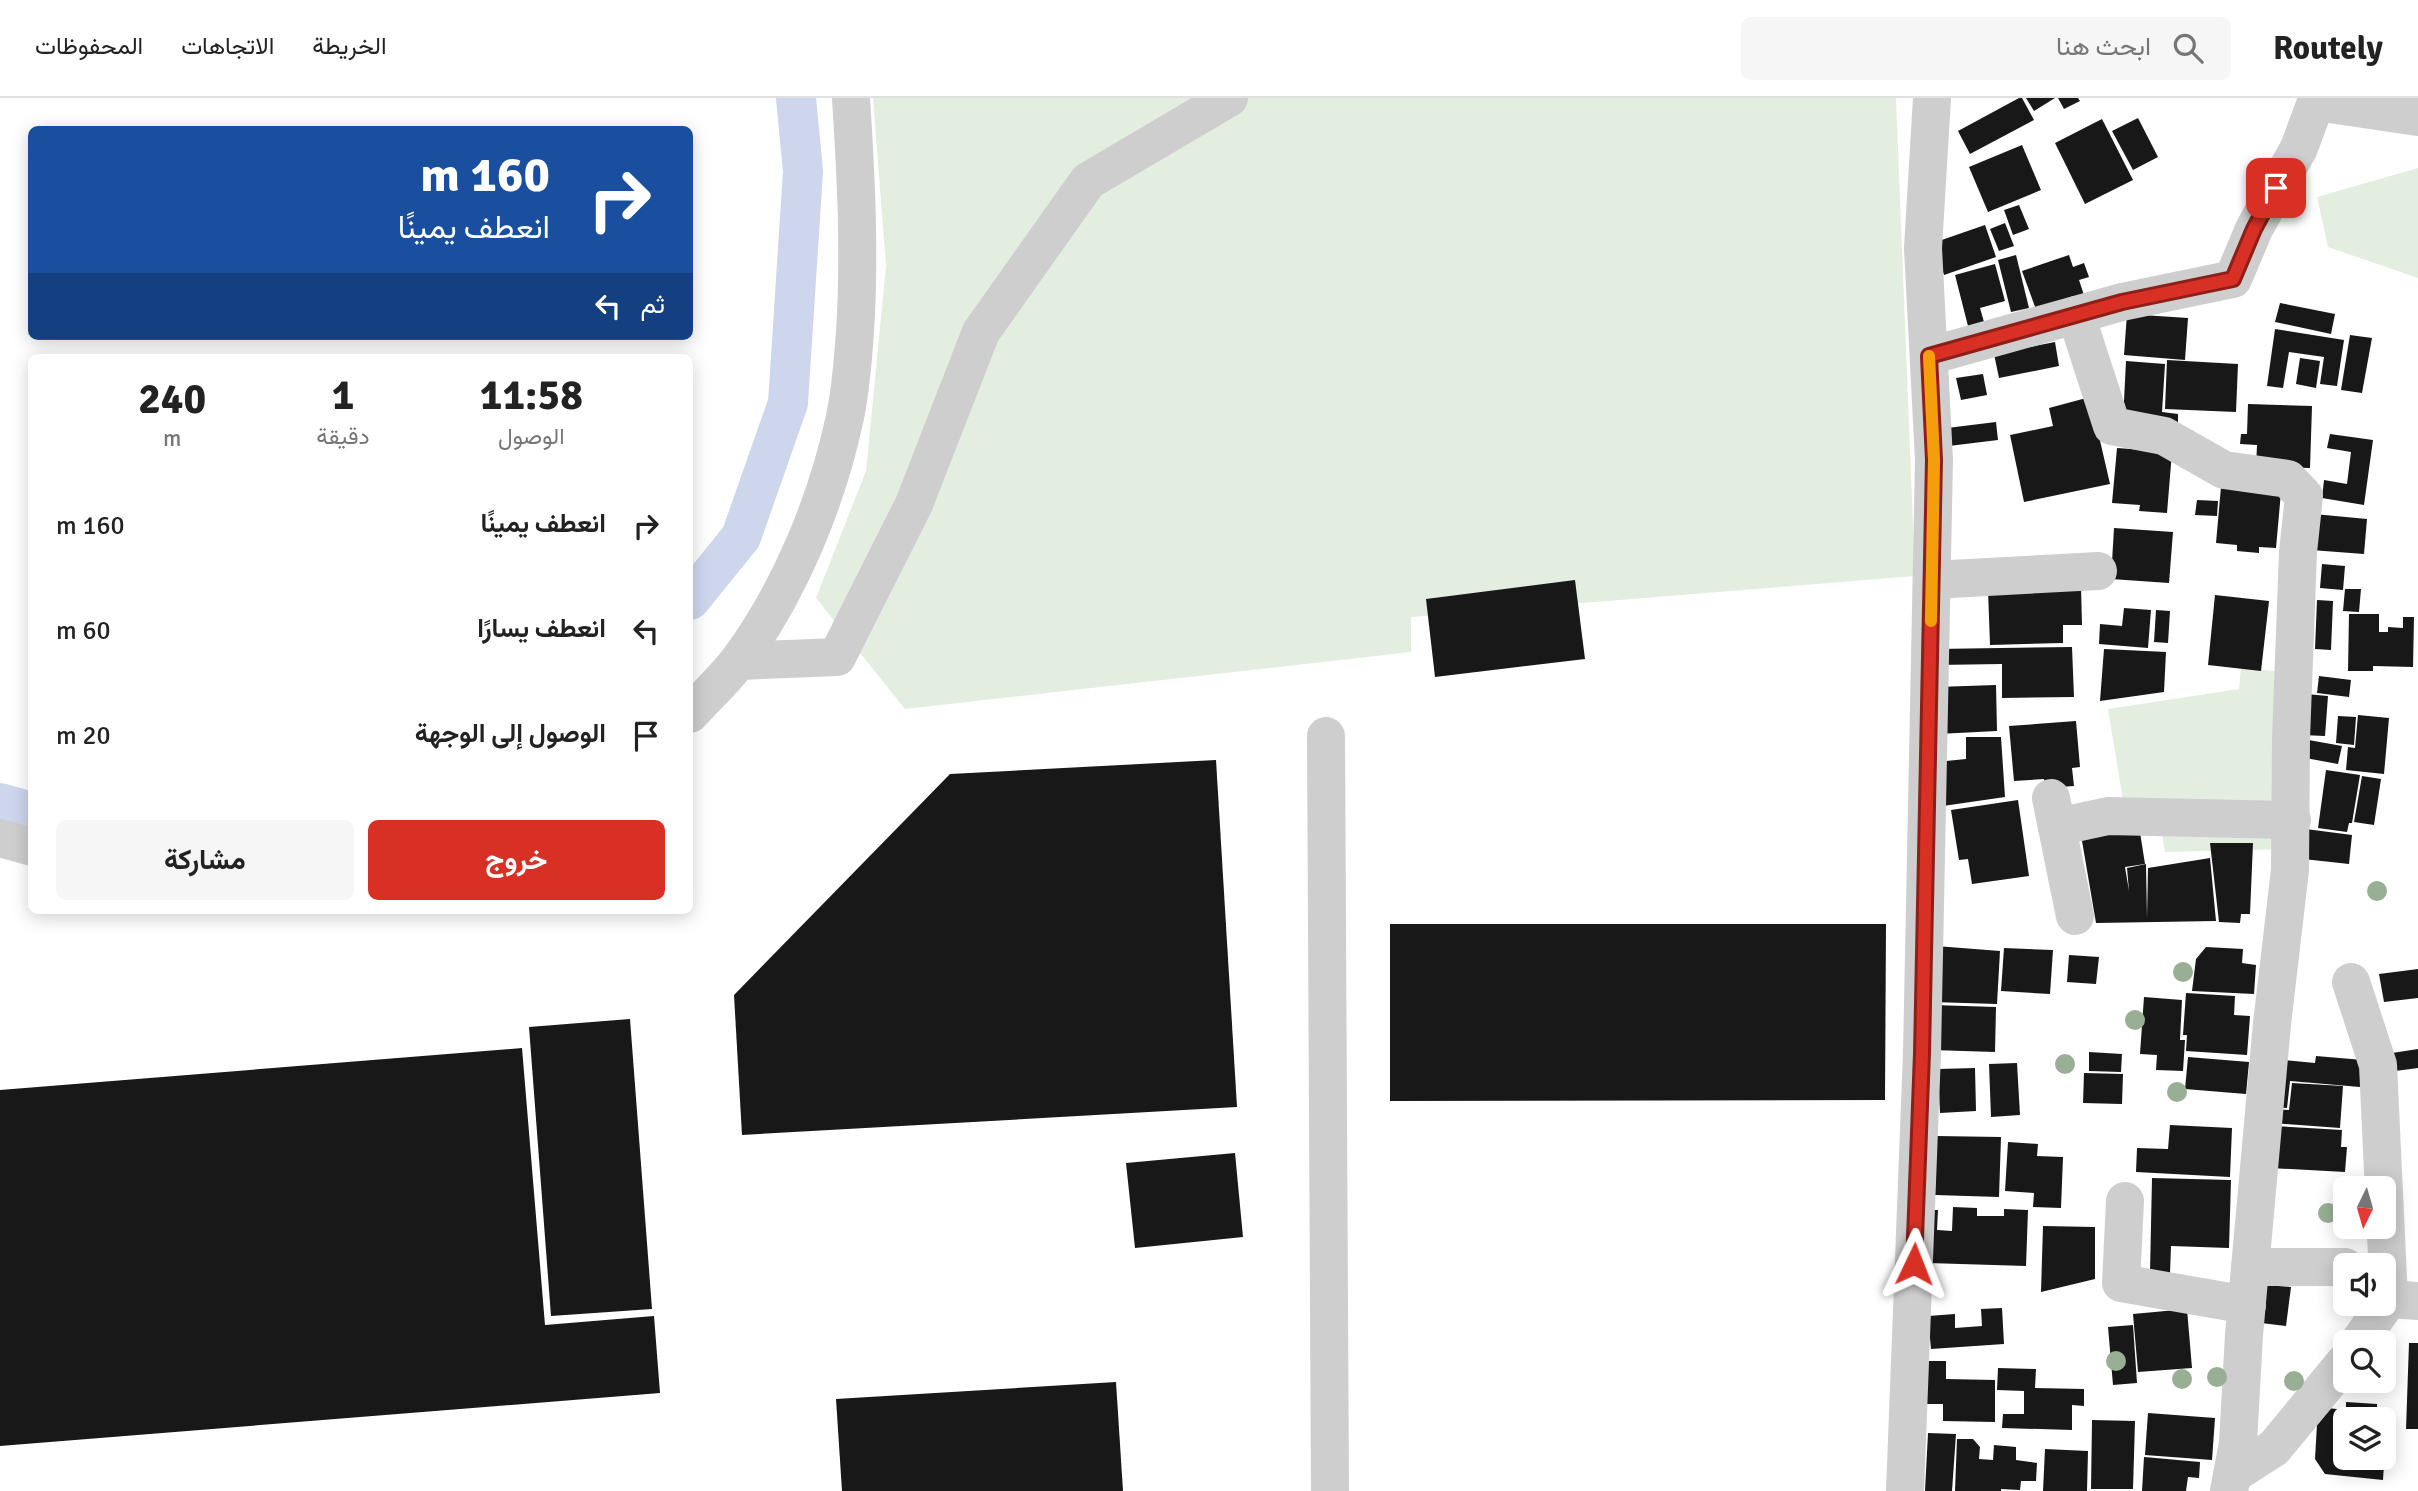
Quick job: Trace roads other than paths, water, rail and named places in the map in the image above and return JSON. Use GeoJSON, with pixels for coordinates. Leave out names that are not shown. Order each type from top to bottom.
{"type":"FeatureCollection","features":[{"type":"Feature","properties":{"kind":"street"},"geometry":{"type":"LineString","coordinates":[[693,711],[739,661],[766,618],[801,551],[824,491],[845,416],[852,367],[858,285],[851,98]]}},
{"type":"Feature","properties":{"kind":"street"},"geometry":{"type":"LineString","coordinates":[[739,661],[836,656],[914,504],[981,332],[1088,181],[1228,98]]}},
{"type":"Feature","properties":{"kind":"street"},"geometry":{"type":"LineString","coordinates":[[1905,1491],[1922,1053],[1934,460],[1923,248],[1932,98]]}},
{"type":"Feature","properties":{"kind":"street"},"geometry":{"type":"LineString","coordinates":[[1929,356],[2122,302],[2233,279],[2254,229],[2299,148],[2316,102],[2418,117]]}},
{"type":"Feature","properties":{"kind":"street"},"geometry":{"type":"LineString","coordinates":[[2076,314],[2112,426],[2164,436],[2224,470],[2288,479],[2304,496],[2298,552],[2291,739],[2290,870],[2271,1037],[2250,1267],[2238,1443],[2231,1483]]}},
{"type":"Feature","properties":{"kind":"street"},"geometry":{"type":"LineString","coordinates":[[1931,580],[2098,571]]}},
{"type":"Feature","properties":{"kind":"street"},"geometry":{"type":"LineString","coordinates":[[1326,736],[1330,1491]]}},
{"type":"Feature","properties":{"kind":"street"},"geometry":{"type":"LineString","coordinates":[[2075,916],[2054,812],[2108,816],[2292,820]]}},
{"type":"Feature","properties":{"kind":"street"},"geometry":{"type":"LineString","coordinates":[[0,838],[28,846]]}},
{"type":"Feature","properties":{"kind":"street"},"geometry":{"type":"LineString","coordinates":[[2351,982],[2378,1065],[2392,1253]]}},
{"type":"Feature","properties":{"kind":"street"},"geometry":{"type":"LineString","coordinates":[[2125,1201],[2121,1283],[2247,1304]]}},
{"type":"Feature","properties":{"kind":"street"},"geometry":{"type":"LineString","coordinates":[[2250,1267],[2333,1267]]}},
{"type":"Feature","properties":{"kind":"street"},"geometry":{"type":"LineString","coordinates":[[2231,1483],[2274,1448],[2333,1380]]}},
{"type":"Feature","properties":{"kind":"waterway"},"geometry":{"type":"LineString","coordinates":[[693,596],[741,537],[788,403],[803,171],[796,98]]}},
{"type":"Feature","properties":{"kind":"waterway"},"geometry":{"type":"LineString","coordinates":[[0,803],[28,811]]}}]}
